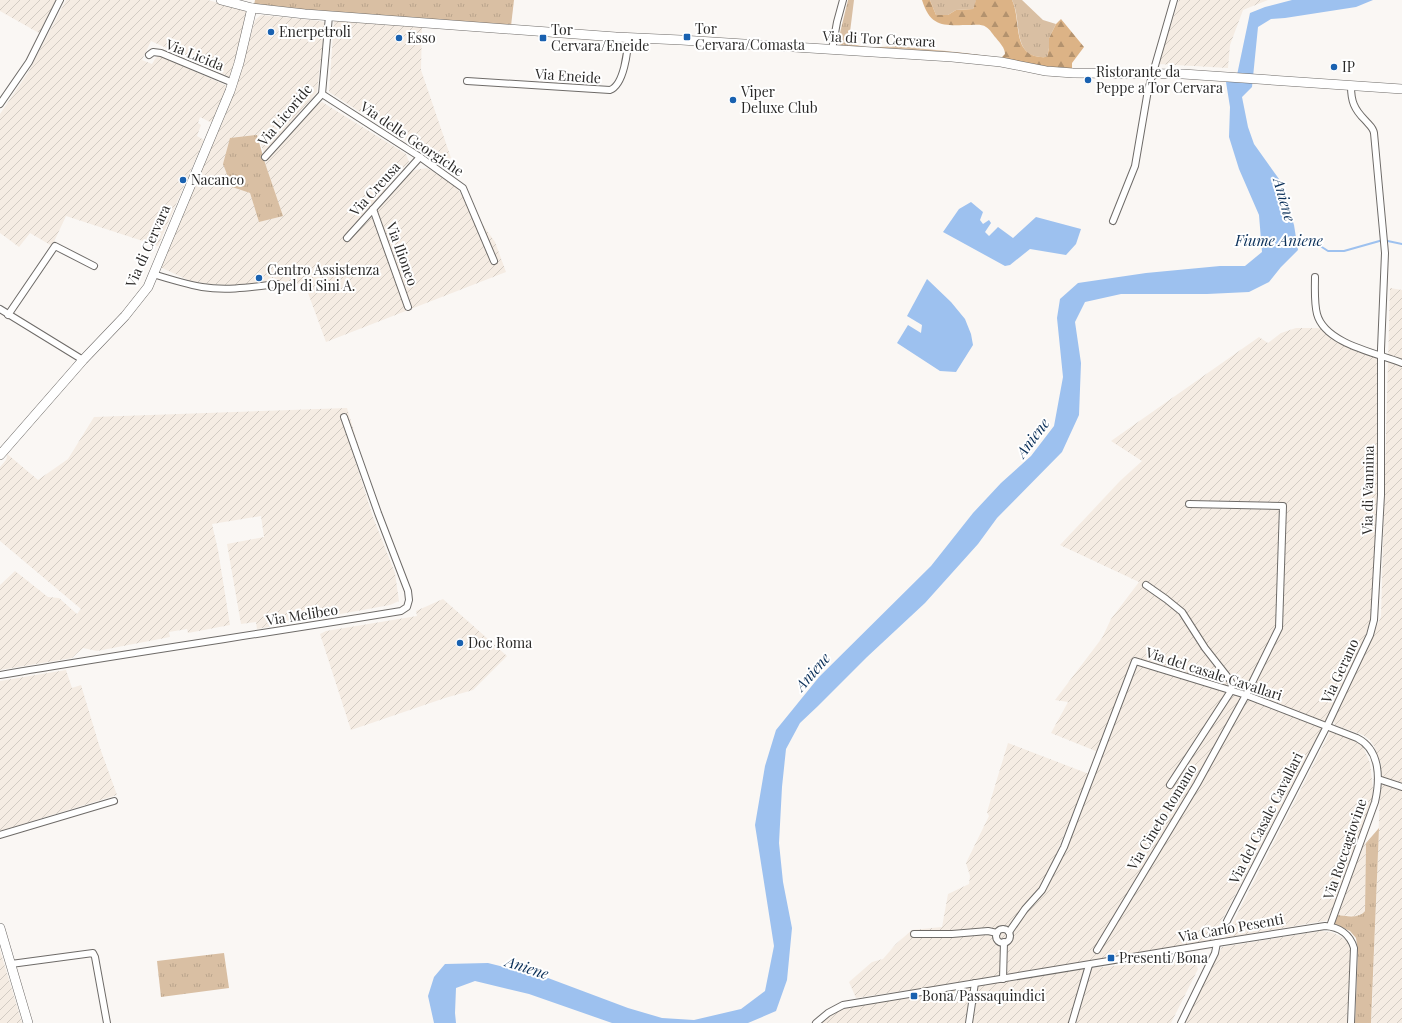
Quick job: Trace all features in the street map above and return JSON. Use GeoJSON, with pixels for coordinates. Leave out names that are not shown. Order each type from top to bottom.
{"type":"FeatureCollection","features":[{"type":"Feature","properties":{"kind":"street"},"geometry":{"type":"LineString","coordinates":[[0,104],[29,62],[60,0]]}},
{"type":"Feature","properties":{"kind":"street","name":"Via di Tor Cervara"},"geometry":{"type":"LineString","coordinates":[[221,0],[273,12],[952,58],[1000,62],[1046,71],[1073,73],[1152,73],[1351,86]]}},
{"type":"Feature","properties":{"kind":"street"},"geometry":{"type":"LineString","coordinates":[[832,50],[836,22],[843,0]]}},
{"type":"Feature","properties":{"kind":"street"},"geometry":{"type":"LineString","coordinates":[[1113,221],[1135,166],[1145,100],[1174,0]]}},
{"type":"Feature","properties":{"kind":"street","name":"Via di Cervara"},"geometry":{"type":"LineString","coordinates":[[0,455],[83,360],[140,298],[148,287],[232,83],[239,63],[252,8]]}},
{"type":"Feature","properties":{"kind":"street","name":"Via Licoride"},"geometry":{"type":"LineString","coordinates":[[265,157],[322,94],[328,16]]}},
{"type":"Feature","properties":{"kind":"street","name":"Via Eneide"},"geometry":{"type":"LineString","coordinates":[[467,81],[581,89],[612,89],[620,80],[628,53],[628,37]]}},
{"type":"Feature","properties":{"kind":"street","name":"Via Licida"},"geometry":{"type":"LineString","coordinates":[[149,55],[153,52],[161,53],[232,83]]}},
{"type":"Feature","properties":{"kind":"street"},"geometry":{"type":"LineString","coordinates":[[1351,86],[1402,89]]}},
{"type":"Feature","properties":{"kind":"street","name":"Via di Vannina"},"geometry":{"type":"LineString","coordinates":[[1351,86],[1351,96],[1354,107],[1370,125],[1374,133],[1385,252],[1381,355],[1381,495],[1373,625]]}},
{"type":"Feature","properties":{"kind":"street","name":"Via delle Georgiche"},"geometry":{"type":"LineString","coordinates":[[322,94],[420,157],[463,188],[494,261]]}},
{"type":"Feature","properties":{"kind":"street","name":"Via Creusa"},"geometry":{"type":"LineString","coordinates":[[347,238],[420,157]]}},
{"type":"Feature","properties":{"kind":"street","name":"Via Ilioneo"},"geometry":{"type":"LineString","coordinates":[[373,209],[408,307]]}},
{"type":"Feature","properties":{"kind":"street"},"geometry":{"type":"LineString","coordinates":[[8,315],[55,246],[94,266]]}},
{"type":"Feature","properties":{"kind":"street"},"geometry":{"type":"LineString","coordinates":[[153,274],[202,287],[241,289],[277,284]]}},
{"type":"Feature","properties":{"kind":"street"},"geometry":{"type":"LineString","coordinates":[[1315,277],[1317,314],[1326,329],[1335,336],[1356,347],[1402,363]]}},
{"type":"Feature","properties":{"kind":"street"},"geometry":{"type":"LineString","coordinates":[[0,309],[83,360]]}},
{"type":"Feature","properties":{"kind":"street","name":"Via Melibeo"},"geometry":{"type":"LineString","coordinates":[[0,675],[122,654],[270,633],[402,611],[407,607],[409,600],[408,591],[378,513],[344,417]]}},
{"type":"Feature","properties":{"kind":"street","name":"Via Cineto Romano"},"geometry":{"type":"LineString","coordinates":[[1097,950],[1197,784],[1246,695],[1279,628],[1283,506],[1189,504]]}},
{"type":"Feature","properties":{"kind":"street"},"geometry":{"type":"LineString","coordinates":[[1146,585],[1182,612],[1205,648],[1232,684],[1231,691],[1170,785]]}},
{"type":"Feature","properties":{"kind":"street","name":"Via Gerano"},"geometry":{"type":"LineString","coordinates":[[1327,726],[1373,625]]}},
{"type":"Feature","properties":{"kind":"street","name":"Via del casale Cavallari"},"geometry":{"type":"LineString","coordinates":[[1009,932],[1025,909],[1042,890],[1064,847],[1135,661],[1246,695],[1357,738],[1367,745],[1375,759],[1378,779]]}},
{"type":"Feature","properties":{"kind":"street","name":"Via del Casale Cavallari"},"geometry":{"type":"LineString","coordinates":[[1227,921],[1327,726]]}},
{"type":"Feature","properties":{"kind":"street"},"geometry":{"type":"LineString","coordinates":[[1378,779],[1402,787]]}},
{"type":"Feature","properties":{"kind":"street","name":"Via Roccagiovine"},"geometry":{"type":"LineString","coordinates":[[1330,926],[1373,810],[1378,779]]}},
{"type":"Feature","properties":{"kind":"street"},"geometry":{"type":"LineString","coordinates":[[0,835],[114,801]]}},
{"type":"Feature","properties":{"kind":"street"},"geometry":{"type":"LineString","coordinates":[[1330,926],[1344,933],[1354,948],[1350,1023]]}},
{"type":"Feature","properties":{"kind":"street","name":"Via Carlo Pesenti"},"geometry":{"type":"LineString","coordinates":[[816,1023],[828,1013],[843,1005],[1294,930],[1330,926]]}},
{"type":"Feature","properties":{"kind":"street"},"geometry":{"type":"LineString","coordinates":[[0,928],[28,1023]]}},
{"type":"Feature","properties":{"kind":"street"},"geometry":{"type":"LineString","coordinates":[[914,934],[952,934],[988,931],[997,933],[1004,929],[1009,932],[1010,938],[1004,942],[1000,942],[997,939],[997,933]]}},
{"type":"Feature","properties":{"kind":"street"},"geometry":{"type":"LineString","coordinates":[[1003,979],[1004,942]]}},
{"type":"Feature","properties":{"kind":"street"},"geometry":{"type":"LineString","coordinates":[[1181,1023],[1215,953],[1217,943]]}},
{"type":"Feature","properties":{"kind":"street"},"geometry":{"type":"LineString","coordinates":[[11,964],[93,954],[95,957],[107,1023]]}},
{"type":"Feature","properties":{"kind":"street"},"geometry":{"type":"LineString","coordinates":[[1072,1023],[1089,965]]}},
{"type":"Feature","properties":{"kind":"street"},"geometry":{"type":"LineString","coordinates":[[969,1023],[975,983]]}},
{"type":"Feature","properties":{"kind":"shaded area"},"geometry":{"type":"Polygon","coordinates":[[[0,0],[56,0],[39,33],[0,11],[0,0]]]}},
{"type":"Feature","properties":{"kind":"shaded area"},"geometry":{"type":"Polygon","coordinates":[[[66,0],[208,0],[246,11],[247,14],[236,61],[230,77],[151,41],[142,60],[152,64],[158,56],[163,57],[225,85],[228,88],[213,121],[210,122],[200,117],[198,123],[201,125],[197,136],[204,140],[158,246],[66,216],[52,246],[30,233],[19,247],[0,233],[0,114],[29,71],[66,0]]]}},
{"type":"Feature","properties":{"kind":"shaded area"},"geometry":{"type":"Polygon","coordinates":[[[1179,0],[1268,0],[1243,10],[1230,45],[1228,68],[1158,64],[1179,0]]]}},
{"type":"Feature","properties":{"kind":"shaded area"},"geometry":{"type":"Polygon","coordinates":[[[261,15],[321,21],[325,23],[317,92],[264,153],[257,135],[232,187],[250,193],[259,222],[282,215],[265,163],[317,104],[322,102],[406,154],[409,162],[383,190],[415,170],[427,168],[454,184],[495,242],[506,272],[326,342],[304,282],[282,289],[278,279],[240,286],[209,284],[190,281],[160,267],[226,113],[236,87],[255,20],[261,15]]]}},
{"type":"Feature","properties":{"kind":"shaded area"},"geometry":{"type":"Polygon","coordinates":[[[334,20],[422,27],[421,70],[451,158],[440,162],[382,125],[380,118],[369,117],[369,112],[360,112],[329,92],[334,20]]]}},
{"type":"Feature","properties":{"kind":"shaded area"},"geometry":{"type":"Polygon","coordinates":[[[1390,288],[1402,290],[1402,1023],[1371,1023],[1381,764],[1370,740],[1363,735],[1335,725],[1333,719],[1381,617],[1390,288]]]}},
{"type":"Feature","properties":{"kind":"shaded area"},"geometry":{"type":"Polygon","coordinates":[[[1296,328],[1322,328],[1379,358],[1378,491],[1372,617],[1361,647],[1325,722],[1252,694],[1133,657],[1098,752],[1051,733],[1068,702],[1055,700],[1102,638],[1111,619],[1139,582],[1060,545],[1120,481],[1142,461],[1111,441],[1259,337],[1268,343],[1281,333],[1296,328]]]}},
{"type":"Feature","properties":{"kind":"shaded area"},"geometry":{"type":"Polygon","coordinates":[[[347,408],[360,451],[353,454],[373,517],[395,573],[399,601],[390,605],[257,629],[256,622],[241,624],[227,544],[264,537],[261,516],[212,524],[218,550],[230,625],[188,633],[187,629],[169,632],[170,637],[97,651],[83,648],[72,658],[0,670],[0,585],[15,571],[48,597],[59,598],[77,614],[81,609],[0,541],[0,467],[6,460],[6,453],[38,480],[68,459],[94,417],[347,408]]]}},
{"type":"Feature","properties":{"kind":"shaded area"},"geometry":{"type":"Polygon","coordinates":[[[443,599],[507,656],[473,690],[351,730],[320,634],[326,631],[417,616],[416,611],[443,599]]]}},
{"type":"Feature","properties":{"kind":"shaded area"},"geometry":{"type":"Polygon","coordinates":[[[1138,664],[1248,699],[1323,727],[1211,941],[1010,975],[856,998],[849,982],[872,962],[883,959],[896,944],[912,930],[942,927],[948,894],[969,884],[970,876],[966,863],[989,816],[987,812],[1008,743],[1089,774],[1045,880],[1040,889],[1009,927],[1013,935],[1016,926],[1047,888],[1064,854],[1138,664]]]}},
{"type":"Feature","properties":{"kind":"shaded area"},"geometry":{"type":"Polygon","coordinates":[[[66,670],[72,688],[81,685],[100,748],[117,795],[0,831],[0,681],[66,670]]]}},
{"type":"Feature","properties":{"kind":"shaded area"},"geometry":{"type":"Polygon","coordinates":[[[1333,731],[1358,741],[1364,749],[1370,763],[1373,789],[1368,815],[1330,920],[1225,938],[1330,732],[1333,731]]]}},
{"type":"Feature","properties":{"kind":"shaded area"},"geometry":{"type":"Polygon","coordinates":[[[1364,843],[1366,843],[1365,911],[1356,916],[1338,915],[1364,843]]]}},
{"type":"Feature","properties":{"kind":"shaded area"},"geometry":{"type":"Polygon","coordinates":[[[1320,931],[1331,932],[1340,936],[1347,941],[1351,951],[1347,1023],[1184,1023],[1222,947],[1320,931]]]}},
{"type":"Feature","properties":{"kind":"shaded area"},"geometry":{"type":"Polygon","coordinates":[[[0,950],[17,1006],[22,1023],[0,1023],[0,950]]]}},
{"type":"Feature","properties":{"kind":"shaded area"},"geometry":{"type":"Polygon","coordinates":[[[1193,958],[1198,969],[1171,1023],[1076,1023],[1092,968],[1193,958]]]}},
{"type":"Feature","properties":{"kind":"shaded area"},"geometry":{"type":"Polygon","coordinates":[[[1085,968],[1069,1023],[821,1023],[831,1015],[846,1008],[1085,968]]]}},
{"type":"Feature","properties":{"kind":"green space"},"geometry":{"type":"Polygon","coordinates":[[[255,0],[514,0],[511,26],[291,11],[254,5],[255,0]]]}},
{"type":"Feature","properties":{"kind":"green space"},"geometry":{"type":"Polygon","coordinates":[[[848,0],[854,0],[849,40],[858,45],[864,47],[902,46],[1001,58],[840,48],[839,37],[848,0]]]}},
{"type":"Feature","properties":{"kind":"green space"},"geometry":{"type":"Polygon","coordinates":[[[922,0],[930,0],[936,15],[948,15],[956,10],[973,9],[976,0],[1012,0],[1015,8],[1019,37],[1022,46],[1027,52],[1035,56],[1047,57],[1049,38],[1056,24],[1061,19],[1084,47],[1072,63],[1072,71],[1037,66],[1001,58],[1005,54],[1004,50],[1001,44],[987,28],[981,25],[946,25],[935,21],[930,16],[922,0]]]}},
{"type":"Feature","properties":{"kind":"green space"},"geometry":{"type":"Polygon","coordinates":[[[930,0],[976,1],[973,9],[956,10],[948,15],[936,15],[930,0]]]}},
{"type":"Feature","properties":{"kind":"green space"},"geometry":{"type":"Polygon","coordinates":[[[1012,0],[1022,0],[1043,20],[1056,24],[1049,38],[1047,57],[1035,56],[1027,52],[1023,46],[1012,0]]]}},
{"type":"Feature","properties":{"kind":"green space"},"geometry":{"type":"Polygon","coordinates":[[[257,135],[283,216],[259,222],[250,193],[232,187],[223,164],[230,138],[257,135]]]}},
{"type":"Feature","properties":{"kind":"green space"},"geometry":{"type":"Polygon","coordinates":[[[1379,828],[1371,1023],[1355,1023],[1358,951],[1356,938],[1350,931],[1334,924],[1338,915],[1356,916],[1365,911],[1366,843],[1379,828]]]}},
{"type":"Feature","properties":{"kind":"green space"},"geometry":{"type":"Polygon","coordinates":[[[224,953],[229,988],[161,997],[157,961],[224,953]]]}},
{"type":"Feature","properties":{"kind":"water","name":"Fiume Aniene"},"geometry":{"type":"Polygon","coordinates":[[[1292,0],[1373,0],[1356,7],[1271,19],[1258,27],[1252,87],[1242,97],[1248,127],[1254,144],[1279,179],[1294,225],[1298,250],[1269,282],[1249,292],[1207,294],[1121,294],[1085,302],[1075,322],[1081,363],[1079,415],[1062,452],[997,518],[978,544],[925,603],[867,657],[800,723],[786,749],[779,843],[783,882],[792,928],[787,980],[776,1011],[748,1023],[612,1023],[529,994],[475,981],[456,988],[456,1023],[434,1023],[428,996],[434,977],[445,964],[488,963],[548,978],[628,1008],[662,1018],[694,1020],[741,1009],[765,991],[774,946],[755,825],[765,766],[776,730],[819,677],[931,566],[973,513],[1001,483],[1031,456],[1054,426],[1063,377],[1057,318],[1060,299],[1078,283],[1146,273],[1220,266],[1245,266],[1262,252],[1259,215],[1239,169],[1229,137],[1230,107],[1226,82],[1237,75],[1250,13],[1265,7],[1292,0]]]}},
{"type":"Feature","properties":{"kind":"water"},"geometry":{"type":"Polygon","coordinates":[[[971,202],[983,212],[980,220],[983,224],[989,220],[991,223],[985,232],[989,236],[998,227],[1013,238],[1036,217],[1081,229],[1076,244],[1066,255],[1030,249],[1010,265],[1005,266],[943,232],[959,209],[971,202]]]}},
{"type":"Feature","properties":{"kind":"water"},"geometry":{"type":"Polygon","coordinates":[[[927,279],[951,302],[965,319],[971,334],[973,345],[956,372],[940,371],[897,343],[908,325],[921,333],[922,325],[907,316],[927,279]]]}},
{"type":"Feature","properties":{"kind":"waterway"},"geometry":{"type":"LineString","coordinates":[[1294,242],[1311,240],[1328,251],[1344,251],[1383,240],[1402,244]]}},
{"type":"Feature","properties":{"kind":"place","name":"Enerpetroli"},"geometry":{"type":"Point","coordinates":[271,32]}},
{"type":"Feature","properties":{"kind":"place","name":"Tor Cervara/Comasta"},"geometry":{"type":"Point","coordinates":[687,37]}},
{"type":"Feature","properties":{"kind":"place","name":"Esso"},"geometry":{"type":"Point","coordinates":[399,38]}},
{"type":"Feature","properties":{"kind":"place","name":"Tor Cervara/Eneide"},"geometry":{"type":"Point","coordinates":[543,38]}},
{"type":"Feature","properties":{"kind":"place","name":"IP"},"geometry":{"type":"Point","coordinates":[1334,67]}},
{"type":"Feature","properties":{"kind":"place","name":"Ristorante da Peppe a Tor Cervara"},"geometry":{"type":"Point","coordinates":[1088,80]}},
{"type":"Feature","properties":{"kind":"place","name":"Viper Deluxe Club"},"geometry":{"type":"Point","coordinates":[733,100]}},
{"type":"Feature","properties":{"kind":"place","name":"Nacanco"},"geometry":{"type":"Point","coordinates":[183,180]}},
{"type":"Feature","properties":{"kind":"place","name":"Centro Assistenza Opel di Sini A."},"geometry":{"type":"Point","coordinates":[259,278]}},
{"type":"Feature","properties":{"kind":"place","name":"Doc Roma"},"geometry":{"type":"Point","coordinates":[460,643]}},
{"type":"Feature","properties":{"kind":"place","name":"Presenti/Bona"},"geometry":{"type":"Point","coordinates":[1111,958]}},
{"type":"Feature","properties":{"kind":"place","name":"Bona/Passaquindici"},"geometry":{"type":"Point","coordinates":[914,996]}},
{"type":"Feature","properties":{"kind":"water label","name":"Aniene"},"geometry":{"type":"Point","coordinates":[1284,200]}},
{"type":"Feature","properties":{"kind":"water label","name":"Aniene"},"geometry":{"type":"Point","coordinates":[1033,438]}},
{"type":"Feature","properties":{"kind":"water label","name":"Aniene"},"geometry":{"type":"Point","coordinates":[813,672]}},
{"type":"Feature","properties":{"kind":"water label","name":"Aniene"},"geometry":{"type":"Point","coordinates":[527,968]}}]}
